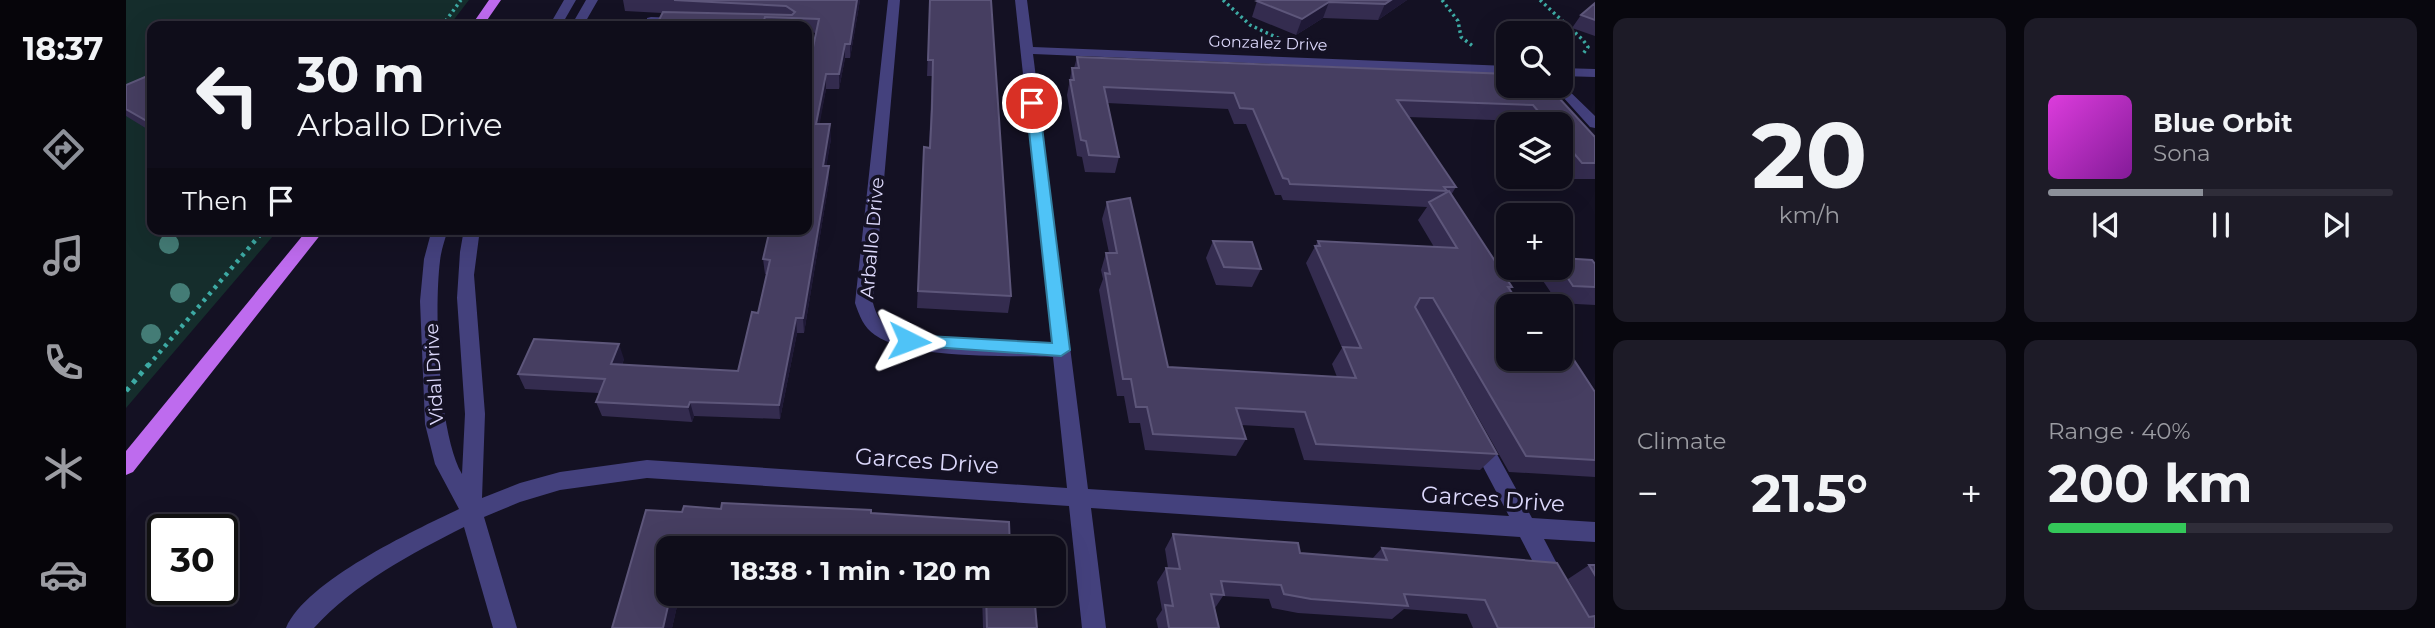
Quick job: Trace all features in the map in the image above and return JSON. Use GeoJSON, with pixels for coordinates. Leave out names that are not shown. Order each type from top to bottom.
{"type":"FeatureCollection","features":[{"type":"Feature","properties":{"kind":"main road"},"geometry":{"type":"LineString","coordinates":[[480,21],[495,0]]}},
{"type":"Feature","properties":{"kind":"main road"},"geometry":{"type":"LineString","coordinates":[[126,466],[312,235]]}},
{"type":"Feature","properties":{"kind":"street"},"geometry":{"type":"LineString","coordinates":[[558,21],[570,0]]}},
{"type":"Feature","properties":{"kind":"street"},"geometry":{"type":"LineString","coordinates":[[581,21],[592,0]]}},
{"type":"Feature","properties":{"kind":"street","name":"Arballo Drive"},"geometry":{"type":"LineString","coordinates":[[894,0],[864,303],[869,320],[885,333],[909,341],[1061,350]]}},
{"type":"Feature","properties":{"kind":"street"},"geometry":{"type":"LineString","coordinates":[[1021,0],[1094,628]]}},
{"type":"Feature","properties":{"kind":"street"},"geometry":{"type":"LineString","coordinates":[[651,20],[672,21]]}},
{"type":"Feature","properties":{"kind":"street","name":"Gonzalez Drive"},"geometry":{"type":"LineString","coordinates":[[1026,50],[1324,57],[1496,69]]}},
{"type":"Feature","properties":{"kind":"street"},"geometry":{"type":"LineString","coordinates":[[1416,55],[1441,67]]}},
{"type":"Feature","properties":{"kind":"street"},"geometry":{"type":"LineString","coordinates":[[1573,72],[1595,73]]}},
{"type":"Feature","properties":{"kind":"street"},"geometry":{"type":"LineString","coordinates":[[1570,98],[1595,124]]}},
{"type":"Feature","properties":{"kind":"street","name":"Vidal Drive"},"geometry":{"type":"LineString","coordinates":[[438,235],[432,259],[429,300],[435,424],[445,464],[472,513],[486,570],[505,628]]}},
{"type":"Feature","properties":{"kind":"street","name":"Vidal Drive"},"geometry":{"type":"LineString","coordinates":[[471,235],[466,254],[465,293],[475,414],[472,513]]}},
{"type":"Feature","properties":{"kind":"street"},"geometry":{"type":"LineString","coordinates":[[1472,429],[1567,604]]}},
{"type":"Feature","properties":{"kind":"street","name":"Garces Drive"},"geometry":{"type":"LineString","coordinates":[[298,628],[312,611],[385,557],[472,513],[528,489],[588,475],[647,469],[1595,532]]}},
{"type":"Feature","properties":{"kind":"path"},"geometry":{"type":"LineString","coordinates":[[446,21],[461,0]]}},
{"type":"Feature","properties":{"kind":"path"},"geometry":{"type":"LineString","coordinates":[[1223,0],[1250,25],[1286,42]]}},
{"type":"Feature","properties":{"kind":"path"},"geometry":{"type":"LineString","coordinates":[[1442,0],[1458,21],[1457,33],[1460,38],[1480,50]]}},
{"type":"Feature","properties":{"kind":"path"},"geometry":{"type":"LineString","coordinates":[[1540,0],[1583,40],[1588,47],[1583,55]]}},
{"type":"Feature","properties":{"kind":"path"},"geometry":{"type":"LineString","coordinates":[[126,391],[260,235]]}},
{"type":"Feature","properties":{"kind":"green space"},"geometry":{"type":"Polygon","coordinates":[[[126,0],[469,0],[453,21],[147,21],[147,235],[274,235],[126,408],[126,0]]]}},
{"type":"Feature","properties":{"kind":"building"},"geometry":{"type":"Polygon","coordinates":[[[674,0],[857,0],[850,44],[845,44],[839,74],[826,74],[816,124],[830,124],[823,166],[829,166],[803,318],[796,318],[779,405],[690,402],[688,407],[596,402],[605,379],[518,374],[534,339],[619,344],[611,364],[738,371],[752,312],[758,313],[770,260],[763,259],[769,235],[812,235],[812,52],[819,19],[765,17],[764,21],[658,21],[663,12],[792,15],[795,12],[786,6],[674,0]]]}},
{"type":"Feature","properties":{"kind":"building"},"geometry":{"type":"Polygon","coordinates":[[[930,0],[991,0],[1011,296],[918,291],[924,147],[930,148],[932,109],[933,60],[928,60],[930,0]]]}},
{"type":"Feature","properties":{"kind":"building"},"geometry":{"type":"Polygon","coordinates":[[[1391,0],[1385,4],[1329,2],[1302,19],[1257,1],[1391,0]]]}},
{"type":"Feature","properties":{"kind":"building"},"geometry":{"type":"Polygon","coordinates":[[[1595,3],[1595,20],[1581,15],[1595,3]]]}},
{"type":"Feature","properties":{"kind":"building"},"geometry":{"type":"Polygon","coordinates":[[[1077,57],[1496,74],[1496,98],[1560,99],[1572,112],[1539,112],[1533,105],[1397,100],[1456,187],[1444,187],[1447,191],[1290,184],[1288,179],[1283,178],[1253,109],[1240,108],[1234,93],[1104,87],[1119,157],[1089,155],[1086,141],[1081,140],[1070,80],[1074,80],[1072,68],[1079,68],[1077,57]]]}},
{"type":"Feature","properties":{"kind":"building"},"geometry":{"type":"Polygon","coordinates":[[[147,76],[147,121],[126,109],[126,85],[147,76]]]}},
{"type":"Feature","properties":{"kind":"building"},"geometry":{"type":"Polygon","coordinates":[[[1573,113],[1595,137],[1595,163],[1582,163],[1573,152],[1573,113]]]}},
{"type":"Feature","properties":{"kind":"building"},"geometry":{"type":"Polygon","coordinates":[[[1449,191],[1496,263],[1496,280],[1507,280],[1512,287],[1508,287],[1513,294],[1496,294],[1496,371],[1573,371],[1574,360],[1595,392],[1595,460],[1526,456],[1433,298],[1420,298],[1415,307],[1497,454],[1316,444],[1305,412],[1236,408],[1246,439],[1153,434],[1147,407],[1136,407],[1131,379],[1123,379],[1105,273],[1110,274],[1106,253],[1117,253],[1107,202],[1130,198],[1168,367],[1356,378],[1343,347],[1361,348],[1315,246],[1320,246],[1318,241],[1457,248],[1429,202],[1449,191]]]}},
{"type":"Feature","properties":{"kind":"building"},"geometry":{"type":"Polygon","coordinates":[[[1213,241],[1252,242],[1261,269],[1224,267],[1213,241]]]}},
{"type":"Feature","properties":{"kind":"building"},"geometry":{"type":"Polygon","coordinates":[[[1573,259],[1592,260],[1595,264],[1595,287],[1573,286],[1569,280],[1573,280],[1573,259]]]}},
{"type":"Feature","properties":{"kind":"building"},"geometry":{"type":"Polygon","coordinates":[[[722,503],[871,510],[871,513],[1009,522],[1010,536],[656,536],[656,606],[668,606],[663,628],[612,628],[646,510],[682,512],[684,506],[721,509],[722,503]]]}},
{"type":"Feature","properties":{"kind":"building"},"geometry":{"type":"Polygon","coordinates":[[[1173,534],[1298,543],[1300,553],[1387,560],[1382,548],[1557,563],[1589,617],[1595,616],[1595,628],[1498,628],[1485,600],[1404,594],[1408,606],[1311,599],[1284,594],[1281,585],[1221,581],[1224,595],[1211,594],[1219,628],[1169,628],[1165,605],[1173,606],[1166,568],[1180,569],[1173,534]]]}},
{"type":"Feature","properties":{"kind":"building"},"geometry":{"type":"Polygon","coordinates":[[[986,606],[1035,606],[1037,628],[987,628],[986,606]]]}},
{"type":"Feature","properties":{"kind":"route"},"geometry":{"type":"LineString","coordinates":[[909,341],[1061,350],[1032,103]]}}]}
